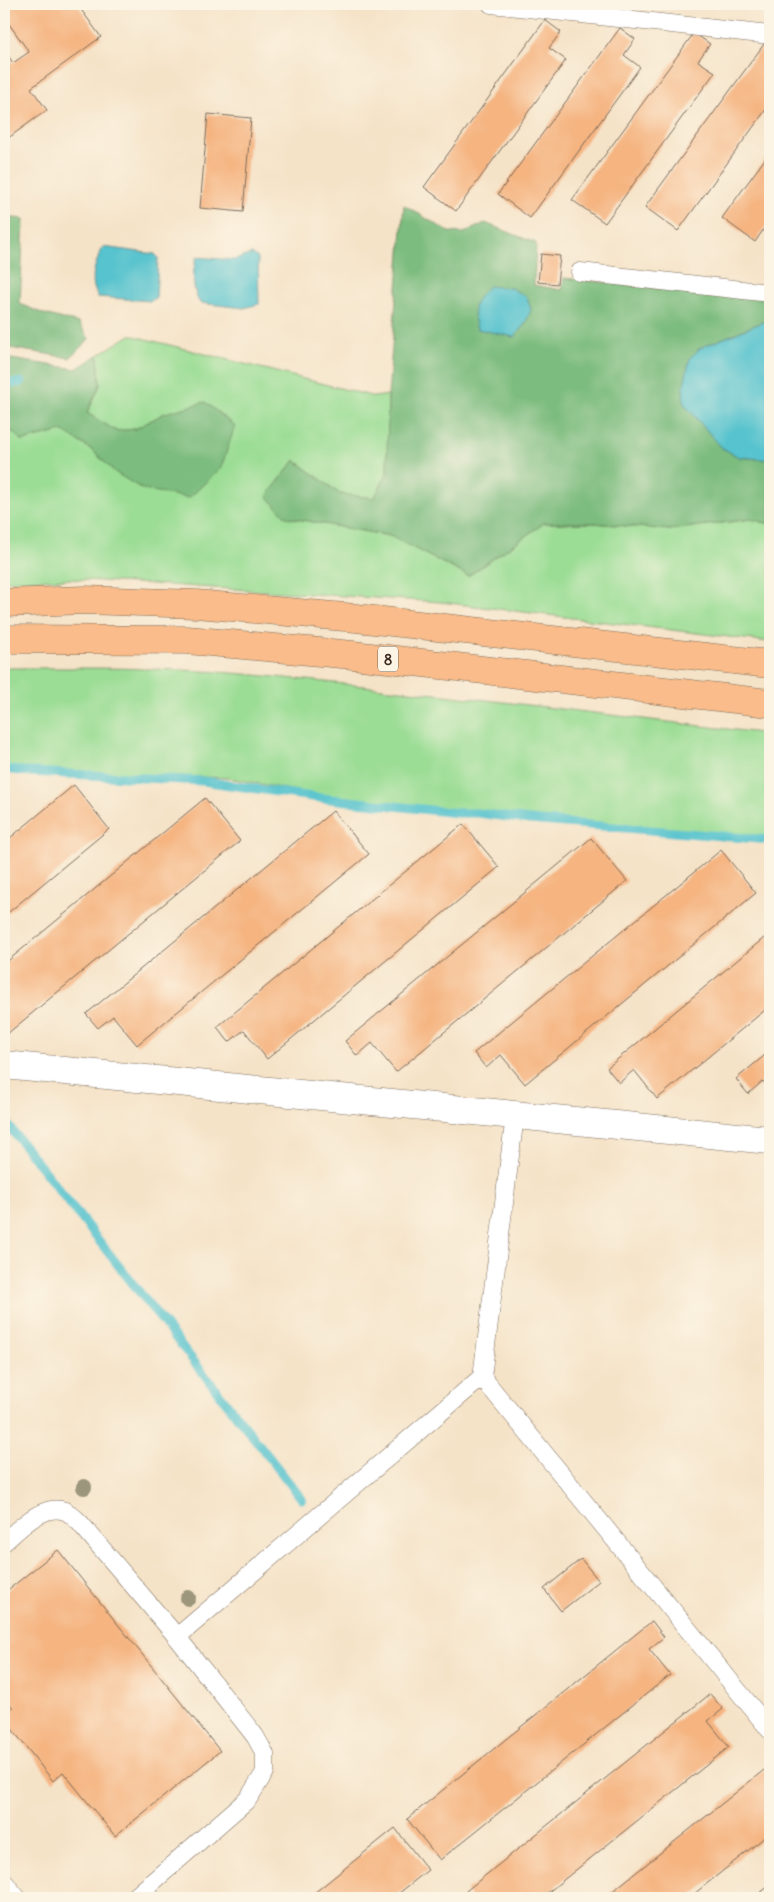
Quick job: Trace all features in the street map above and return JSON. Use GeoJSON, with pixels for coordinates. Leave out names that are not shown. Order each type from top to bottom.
{"type":"FeatureCollection","features":[{"type":"Feature","properties":{"kind":"highway","name":"8"},"geometry":{"type":"LineString","coordinates":[[4,603],[85,600],[196,604],[366,619],[770,664]]}},
{"type":"Feature","properties":{"kind":"highway","name":"8"},"geometry":{"type":"LineString","coordinates":[[4,639],[187,640],[352,654],[770,703]]}},
{"type":"Feature","properties":{"kind":"street"},"geometry":{"type":"LineString","coordinates":[[4,1065],[770,1140]]}},
{"type":"Feature","properties":{"kind":"lane"},"geometry":{"type":"LineString","coordinates":[[491,4],[770,35]]}},
{"type":"Feature","properties":{"kind":"lane"},"geometry":{"type":"LineString","coordinates":[[580,272],[770,292]]}},
{"type":"Feature","properties":{"kind":"lane"},"geometry":{"type":"LineString","coordinates":[[177,1637],[482,1377],[515,1116]]}},
{"type":"Feature","properties":{"kind":"lane"},"geometry":{"type":"LineString","coordinates":[[482,1377],[770,1730]]}},
{"type":"Feature","properties":{"kind":"lane"},"geometry":{"type":"LineString","coordinates":[[4,1542],[30,1520],[52,1509],[66,1512],[80,1523],[177,1637],[256,1736],[265,1754],[265,1772],[248,1799],[134,1898]]}},
{"type":"Feature","properties":{"kind":"lane"},"geometry":{"type":"LineString","coordinates":[[4,1882],[17,1898]]}},
{"type":"Feature","properties":{"kind":"green space"},"geometry":{"type":"Polygon","coordinates":[[[404,205],[449,232],[464,233],[485,223],[536,243],[534,285],[562,290],[564,278],[674,290],[770,297],[770,319],[700,348],[739,457],[770,460],[770,524],[751,519],[670,530],[594,523],[544,523],[468,576],[390,536],[286,517],[267,496],[295,460],[340,494],[374,498],[387,474],[388,395],[404,205]]]}},
{"type":"Feature","properties":{"kind":"green space"},"geometry":{"type":"Polygon","coordinates":[[[4,217],[24,219],[20,304],[44,314],[79,323],[89,339],[70,358],[4,347],[4,217]]]}},
{"type":"Feature","properties":{"kind":"green space"},"geometry":{"type":"Polygon","coordinates":[[[130,335],[375,397],[388,395],[387,474],[374,498],[340,494],[295,460],[286,517],[390,536],[468,576],[544,523],[594,523],[670,530],[751,519],[770,524],[770,642],[441,602],[70,579],[4,581],[4,425],[23,441],[62,431],[92,450],[116,473],[165,413],[135,429],[116,431],[87,414],[100,385],[98,355],[130,335]]]}},
{"type":"Feature","properties":{"kind":"green space"},"geometry":{"type":"Polygon","coordinates":[[[98,355],[100,385],[87,413],[116,431],[135,429],[165,413],[205,402],[235,426],[221,468],[189,498],[142,489],[116,473],[92,450],[62,431],[23,441],[4,425],[4,358],[76,369],[98,355]]]}},
{"type":"Feature","properties":{"kind":"green space"},"geometry":{"type":"Polygon","coordinates":[[[4,668],[154,669],[244,674],[442,695],[770,734],[770,838],[530,817],[477,810],[456,810],[312,794],[229,778],[28,770],[4,766],[4,668]]]}},
{"type":"Feature","properties":{"kind":"water"},"geometry":{"type":"Polygon","coordinates":[[[103,247],[155,254],[158,258],[156,297],[151,301],[98,297],[93,284],[93,278],[95,266],[103,247]]]}},
{"type":"Feature","properties":{"kind":"water"},"geometry":{"type":"Polygon","coordinates":[[[252,254],[258,258],[259,304],[244,308],[200,303],[195,293],[194,280],[194,268],[197,257],[234,260],[252,254]]]}},
{"type":"Feature","properties":{"kind":"water"},"geometry":{"type":"Polygon","coordinates":[[[489,286],[511,288],[527,297],[531,310],[525,324],[514,337],[477,329],[474,315],[475,305],[489,286]]]}},
{"type":"Feature","properties":{"kind":"water"},"geometry":{"type":"Polygon","coordinates":[[[770,319],[770,460],[739,457],[722,448],[684,404],[683,388],[690,358],[700,348],[770,319]]]}},
{"type":"Feature","properties":{"kind":"building"},"geometry":{"type":"Polygon","coordinates":[[[4,4],[77,4],[101,37],[31,88],[47,110],[4,141],[4,57],[7,54],[13,63],[29,52],[4,17],[4,4]]]}},
{"type":"Feature","properties":{"kind":"building"},"geometry":{"type":"Polygon","coordinates":[[[545,20],[561,32],[549,48],[566,60],[456,211],[424,187],[545,20]]]}},
{"type":"Feature","properties":{"kind":"building"},"geometry":{"type":"Polygon","coordinates":[[[620,28],[635,39],[624,55],[640,67],[530,218],[498,194],[620,28]]]}},
{"type":"Feature","properties":{"kind":"building"},"geometry":{"type":"Polygon","coordinates":[[[694,33],[710,44],[698,61],[715,72],[605,223],[572,200],[694,33]]]}},
{"type":"Feature","properties":{"kind":"building"},"geometry":{"type":"Polygon","coordinates":[[[767,40],[770,43],[770,104],[678,231],[645,207],[767,40]]]}},
{"type":"Feature","properties":{"kind":"building"},"geometry":{"type":"Polygon","coordinates":[[[208,114],[251,118],[243,212],[200,208],[208,114]]]}},
{"type":"Feature","properties":{"kind":"building"},"geometry":{"type":"Polygon","coordinates":[[[770,152],[770,220],[755,242],[722,218],[770,152]]]}},
{"type":"Feature","properties":{"kind":"building"},"geometry":{"type":"Polygon","coordinates":[[[541,254],[560,256],[557,284],[538,282],[541,254]]]}},
{"type":"Feature","properties":{"kind":"building"},"geometry":{"type":"Polygon","coordinates":[[[74,785],[109,829],[4,916],[4,843],[74,785]]]}},
{"type":"Feature","properties":{"kind":"building"},"geometry":{"type":"Polygon","coordinates":[[[205,798],[240,841],[7,1034],[4,1031],[4,964],[205,798]]]}},
{"type":"Feature","properties":{"kind":"building"},"geometry":{"type":"Polygon","coordinates":[[[333,811],[369,854],[137,1045],[113,1016],[98,1028],[86,1014],[333,811]]]}},
{"type":"Feature","properties":{"kind":"building"},"geometry":{"type":"Polygon","coordinates":[[[463,824],[499,867],[267,1059],[244,1030],[229,1042],[217,1027],[463,824]]]}},
{"type":"Feature","properties":{"kind":"building"},"geometry":{"type":"Polygon","coordinates":[[[591,838],[627,881],[396,1072],[372,1043],[357,1056],[345,1041],[591,838]]]}},
{"type":"Feature","properties":{"kind":"building"},"geometry":{"type":"Polygon","coordinates":[[[721,850],[756,893],[525,1084],[501,1055],[486,1068],[474,1053],[721,850]]]}},
{"type":"Feature","properties":{"kind":"building"},"geometry":{"type":"Polygon","coordinates":[[[770,933],[770,1006],[657,1099],[634,1070],[619,1083],[607,1068],[770,933]]]}},
{"type":"Feature","properties":{"kind":"building"},"geometry":{"type":"Polygon","coordinates":[[[770,1051],[770,1090],[763,1081],[748,1094],[736,1079],[770,1051]]]}},
{"type":"Feature","properties":{"kind":"building"},"geometry":{"type":"Polygon","coordinates":[[[58,1550],[220,1751],[115,1836],[63,1772],[53,1781],[4,1719],[4,1715],[13,1708],[4,1697],[4,1593],[58,1550]]]}},
{"type":"Feature","properties":{"kind":"building"},"geometry":{"type":"Polygon","coordinates":[[[581,1559],[599,1581],[561,1611],[544,1589],[581,1559]]]}},
{"type":"Feature","properties":{"kind":"building"},"geometry":{"type":"Polygon","coordinates":[[[652,1621],[664,1637],[649,1649],[670,1675],[440,1860],[407,1819],[652,1621]]]}},
{"type":"Feature","properties":{"kind":"building"},"geometry":{"type":"Polygon","coordinates":[[[710,1694],[723,1709],[708,1721],[729,1747],[541,1898],[471,1898],[466,1891],[710,1694]]]}},
{"type":"Feature","properties":{"kind":"building"},"geometry":{"type":"Polygon","coordinates":[[[769,1766],[770,1789],[766,1793],[770,1798],[770,1833],[689,1898],[604,1898],[769,1766]]]}},
{"type":"Feature","properties":{"kind":"building"},"geometry":{"type":"Polygon","coordinates":[[[395,1828],[428,1870],[393,1898],[308,1898],[395,1828]]]}},
{"type":"Feature","properties":{"kind":"building"},"geometry":{"type":"Polygon","coordinates":[[[770,1885],[770,1898],[754,1898],[770,1885]]]}},
{"type":"Feature","properties":{"kind":"waterway"},"geometry":{"type":"LineString","coordinates":[[4,385],[21,382]]}},
{"type":"Feature","properties":{"kind":"waterway"},"geometry":{"type":"LineString","coordinates":[[4,769],[203,781],[312,797],[457,813],[478,813],[529,820],[770,840]]}},
{"type":"Feature","properties":{"kind":"waterway"},"geometry":{"type":"LineString","coordinates":[[4,1120],[302,1499]]}}]}
